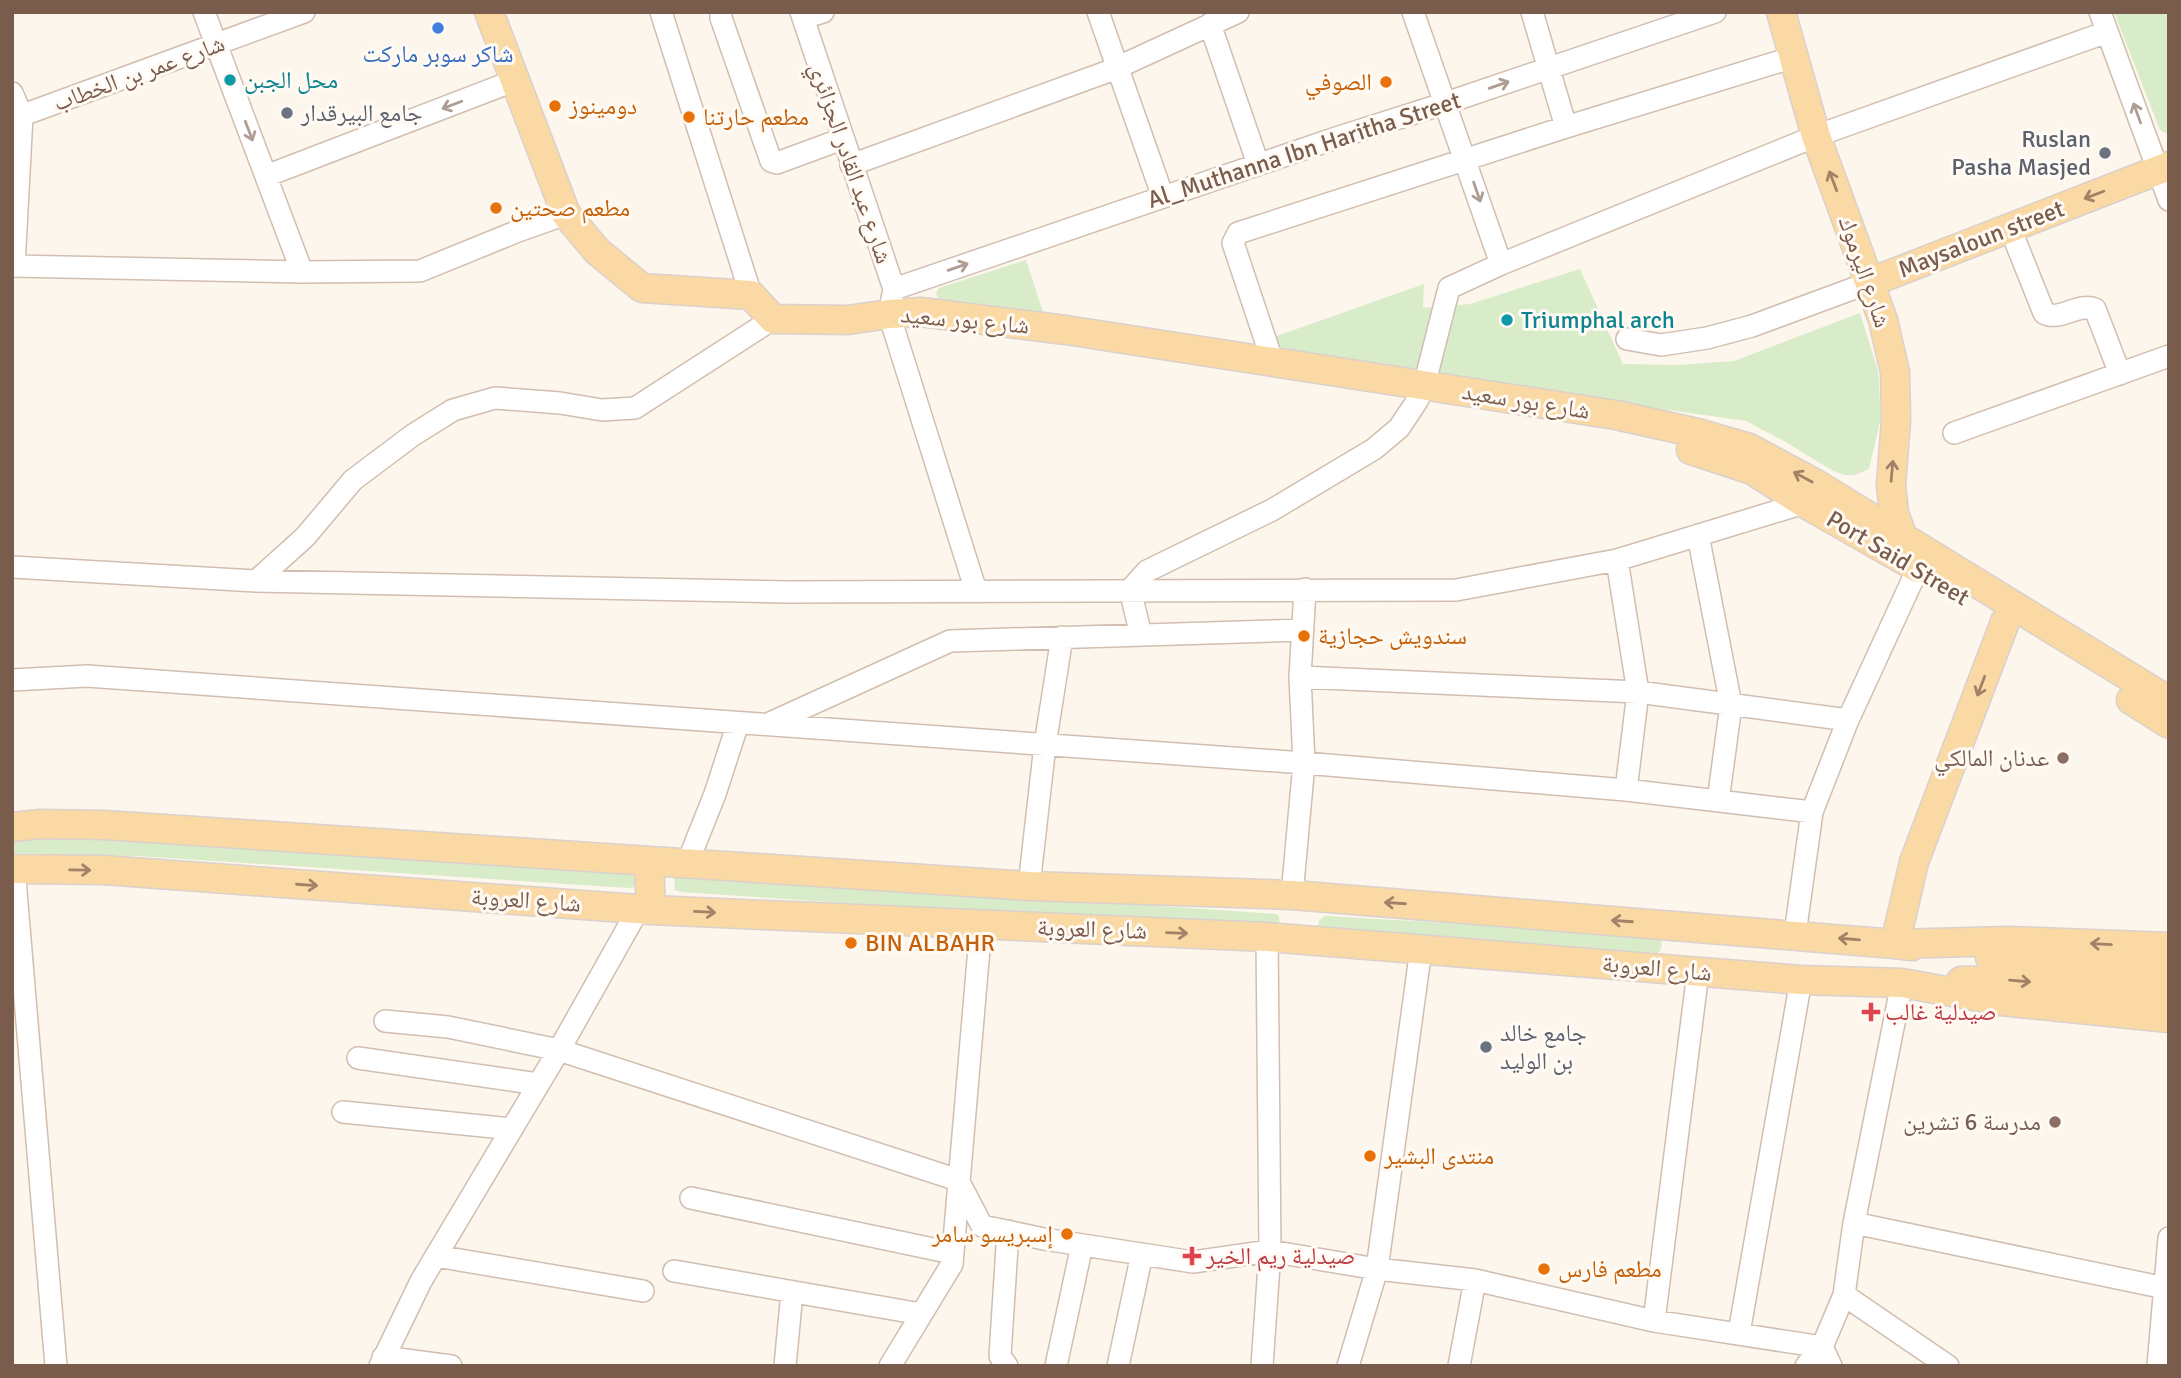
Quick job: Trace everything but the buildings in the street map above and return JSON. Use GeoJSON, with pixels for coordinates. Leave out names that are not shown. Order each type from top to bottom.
{"type":"FeatureCollection","features":[{"type":"Feature","properties":{"kind":"main road"},"geometry":{"type":"LineString","coordinates":[[489,12],[566,214],[597,251],[642,288],[751,295],[773,319]]}},
{"type":"Feature","properties":{"kind":"main road","name":"شارع اليرموك"},"geometry":{"type":"LineString","coordinates":[[1781,12],[1816,136],[1883,320],[1895,372],[1896,420],[1891,485],[1894,513],[1903,537]]}},
{"type":"Feature","properties":{"kind":"main road","name":"Maysaloun street"},"geometry":{"type":"LineString","coordinates":[[1871,282],[2163,168]]}},
{"type":"Feature","properties":{"kind":"main road","name":"شارع بور سعيد"},"geometry":{"type":"LineString","coordinates":[[773,319],[848,320],[891,301],[921,312],[1053,328],[1616,415]]}},
{"type":"Feature","properties":{"kind":"main road"},"geometry":{"type":"LineString","coordinates":[[1616,415],[1685,429],[1749,448],[1816,484],[2169,701]]}},
{"type":"Feature","properties":{"kind":"main road","name":"Port Said Street"},"geometry":{"type":"LineString","coordinates":[[1616,415],[1694,451],[1752,470],[1918,568],[2169,724]]}},
{"type":"Feature","properties":{"kind":"main road"},"geometry":{"type":"LineString","coordinates":[[2006,622],[1914,862],[1895,944],[2007,959],[2169,973]]}},
{"type":"Feature","properties":{"kind":"main road","name":"شارع العروبة"},"geometry":{"type":"LineString","coordinates":[[12,827],[41,824],[104,825],[1029,886],[1292,895],[1895,944],[2009,940],[2169,947]]}},
{"type":"Feature","properties":{"kind":"main road"},"geometry":{"type":"LineString","coordinates":[[645,909],[649,862]]}},
{"type":"Feature","properties":{"kind":"main road","name":"شارع العروبة"},"geometry":{"type":"LineString","coordinates":[[13,869],[104,870],[645,909],[1281,938],[1801,980],[1902,983],[2001,1001],[2169,1018]]}},
{"type":"Feature","properties":{"kind":"main road"},"geometry":{"type":"LineString","coordinates":[[1281,938],[1292,895]]}},
{"type":"Feature","properties":{"kind":"main road"},"geometry":{"type":"LineString","coordinates":[[1902,983],[2006,980],[2169,994]]}},
{"type":"Feature","properties":{"kind":"street"},"geometry":{"type":"LineString","coordinates":[[204,12],[302,272]]}},
{"type":"Feature","properties":{"kind":"street","name":"شارع عمر بن الخطاب"},"geometry":{"type":"LineString","coordinates":[[17,118],[304,12]]}},
{"type":"Feature","properties":{"kind":"street"},"geometry":{"type":"LineString","coordinates":[[661,12],[751,295]]}},
{"type":"Feature","properties":{"kind":"street"},"geometry":{"type":"LineString","coordinates":[[721,12],[721,19],[769,159],[777,163],[842,139]]}},
{"type":"Feature","properties":{"kind":"street"},"geometry":{"type":"LineString","coordinates":[[1098,12],[1163,197]]}},
{"type":"Feature","properties":{"kind":"street"},"geometry":{"type":"LineString","coordinates":[[851,165],[1118,67],[1199,22],[1238,12]]}},
{"type":"Feature","properties":{"kind":"street"},"geometry":{"type":"LineString","coordinates":[[1413,12],[1502,264]]}},
{"type":"Feature","properties":{"kind":"street"},"geometry":{"type":"LineString","coordinates":[[1532,12],[1566,127]]}},
{"type":"Feature","properties":{"kind":"street","name":"Al_Muthanna Ibn Haritha Street"},"geometry":{"type":"LineString","coordinates":[[891,301],[1163,197],[1715,12]]}},
{"type":"Feature","properties":{"kind":"street","name":"شارع عبد القادر الجزائري"},"geometry":{"type":"LineString","coordinates":[[809,14],[842,139],[976,591]]}},
{"type":"Feature","properties":{"kind":"street"},"geometry":{"type":"LineString","coordinates":[[1199,22],[1258,164]]}},
{"type":"Feature","properties":{"kind":"street"},"geometry":{"type":"LineString","coordinates":[[1130,590],[1155,565],[1272,510],[1374,449],[1399,428],[1418,401],[1424,386],[1449,288],[1816,136],[2103,22],[2163,168],[2169,200]]}},
{"type":"Feature","properties":{"kind":"street"},"geometry":{"type":"LineString","coordinates":[[1273,363],[1233,243],[1238,233],[1794,57]]}},
{"type":"Feature","properties":{"kind":"street"},"geometry":{"type":"LineString","coordinates":[[266,176],[516,80]]}},
{"type":"Feature","properties":{"kind":"street"},"geometry":{"type":"LineString","coordinates":[[12,93],[17,118],[13,267],[302,272],[420,271],[566,214]]}},
{"type":"Feature","properties":{"kind":"street"},"geometry":{"type":"LineString","coordinates":[[2010,228],[2044,313],[2051,316],[2088,307],[2095,309],[2120,374]]}},
{"type":"Feature","properties":{"kind":"street"},"geometry":{"type":"LineString","coordinates":[[1627,339],[1661,345],[1707,338],[1752,326],[1871,282]]}},
{"type":"Feature","properties":{"kind":"street"},"geometry":{"type":"LineString","coordinates":[[256,581],[305,537],[354,480],[413,435],[453,410],[495,398],[560,403],[602,410],[635,408],[773,319]]}},
{"type":"Feature","properties":{"kind":"street"},"geometry":{"type":"LineString","coordinates":[[1954,433],[2169,356]]}},
{"type":"Feature","properties":{"kind":"street"},"geometry":{"type":"LineString","coordinates":[[12,567],[256,581],[785,592],[1456,590],[1617,560],[1804,503]]}},
{"type":"Feature","properties":{"kind":"street"},"geometry":{"type":"LineString","coordinates":[[1698,535],[1731,705],[1718,801]]}},
{"type":"Feature","properties":{"kind":"street"},"geometry":{"type":"LineString","coordinates":[[1617,560],[1638,692],[1626,790]]}},
{"type":"Feature","properties":{"kind":"street"},"geometry":{"type":"LineString","coordinates":[[1795,934],[1812,812],[1848,720],[1918,568]]}},
{"type":"Feature","properties":{"kind":"street"},"geometry":{"type":"LineString","coordinates":[[1292,895],[1304,763],[1300,677],[1305,589]]}},
{"type":"Feature","properties":{"kind":"street"},"geometry":{"type":"LineString","coordinates":[[1130,590],[1141,635]]}},
{"type":"Feature","properties":{"kind":"street"},"geometry":{"type":"LineString","coordinates":[[766,725],[950,641],[1302,630]]}},
{"type":"Feature","properties":{"kind":"street"},"geometry":{"type":"LineString","coordinates":[[1029,886],[1045,745],[1062,637]]}},
{"type":"Feature","properties":{"kind":"street"},"geometry":{"type":"LineString","coordinates":[[12,680],[87,676],[1304,763],[1626,790],[1812,812]]}},
{"type":"Feature","properties":{"kind":"street"},"geometry":{"type":"LineString","coordinates":[[1300,677],[1638,692],[1848,720]]}},
{"type":"Feature","properties":{"kind":"street"},"geometry":{"type":"LineString","coordinates":[[687,864],[715,794],[738,723]]}},
{"type":"Feature","properties":{"kind":"street"},"geometry":{"type":"LineString","coordinates":[[13,869],[56,1366]]}},
{"type":"Feature","properties":{"kind":"street"},"geometry":{"type":"LineString","coordinates":[[451,1366],[381,1362],[421,1281],[645,909]]}},
{"type":"Feature","properties":{"kind":"street"},"geometry":{"type":"LineString","coordinates":[[890,1366],[951,1264],[981,925]]}},
{"type":"Feature","properties":{"kind":"street"},"geometry":{"type":"LineString","coordinates":[[1262,1366],[1270,1251],[1281,938]]}},
{"type":"Feature","properties":{"kind":"street"},"geometry":{"type":"LineString","coordinates":[[1349,1366],[1377,1269],[1421,949]]}},
{"type":"Feature","properties":{"kind":"street"},"geometry":{"type":"LineString","coordinates":[[1654,1321],[1698,972]]}},
{"type":"Feature","properties":{"kind":"street"},"geometry":{"type":"LineString","coordinates":[[1739,1333],[1801,980]]}},
{"type":"Feature","properties":{"kind":"street"},"geometry":{"type":"LineString","coordinates":[[1806,1366],[1826,1356],[1844,1295],[1854,1223],[1902,983]]}},
{"type":"Feature","properties":{"kind":"street"},"geometry":{"type":"LineString","coordinates":[[385,1021],[448,1027],[559,1050],[958,1180],[982,1226],[1193,1262],[1270,1251],[1377,1269],[1475,1280],[1654,1321],[1739,1333],[1826,1356]]}},
{"type":"Feature","properties":{"kind":"street"},"geometry":{"type":"LineString","coordinates":[[358,1058],[538,1084]]}},
{"type":"Feature","properties":{"kind":"street"},"geometry":{"type":"LineString","coordinates":[[342,1112],[512,1129]]}},
{"type":"Feature","properties":{"kind":"street"},"geometry":{"type":"LineString","coordinates":[[691,1198],[953,1253]]}},
{"type":"Feature","properties":{"kind":"street"},"geometry":{"type":"LineString","coordinates":[[1854,1223],[2165,1288]]}},
{"type":"Feature","properties":{"kind":"street"},"geometry":{"type":"LineString","coordinates":[[1007,1366],[1000,1356],[1009,1231]]}},
{"type":"Feature","properties":{"kind":"street"},"geometry":{"type":"LineString","coordinates":[[2158,1366],[2169,1238]]}},
{"type":"Feature","properties":{"kind":"street"},"geometry":{"type":"LineString","coordinates":[[1056,1366],[1082,1245]]}},
{"type":"Feature","properties":{"kind":"street"},"geometry":{"type":"LineString","coordinates":[[1118,1366],[1142,1254]]}},
{"type":"Feature","properties":{"kind":"street"},"geometry":{"type":"LineString","coordinates":[[436,1256],[643,1291]]}},
{"type":"Feature","properties":{"kind":"street"},"geometry":{"type":"LineString","coordinates":[[674,1271],[921,1314]]}},
{"type":"Feature","properties":{"kind":"street"},"geometry":{"type":"LineString","coordinates":[[1459,1366],[1475,1280]]}},
{"type":"Feature","properties":{"kind":"street"},"geometry":{"type":"LineString","coordinates":[[785,1366],[792,1293]]}},
{"type":"Feature","properties":{"kind":"street"},"geometry":{"type":"LineString","coordinates":[[1844,1295],[1948,1366]]}},
{"type":"Feature","properties":{"kind":"green space"},"geometry":{"type":"Polygon","coordinates":[[[2114,12],[2169,12],[2169,135],[2160,130],[2114,12]]]}},
{"type":"Feature","properties":{"kind":"green space"},"geometry":{"type":"Polygon","coordinates":[[[1026,260],[1045,318],[940,300],[936,294],[939,288],[1026,260]]]}},
{"type":"Feature","properties":{"kind":"green space"},"geometry":{"type":"Polygon","coordinates":[[[1580,269],[1623,364],[1678,365],[1734,361],[1860,313],[1878,371],[1881,417],[1869,469],[1855,475],[1833,471],[1746,421],[1277,354],[1271,338],[1424,284],[1423,308],[1470,304],[1580,269]]]}},
{"type":"Feature","properties":{"kind":"green space"},"geometry":{"type":"Polygon","coordinates":[[[58,836],[634,873],[639,882],[635,887],[629,888],[137,856],[12,853],[12,839],[58,836]]]}},
{"type":"Feature","properties":{"kind":"green space"},"geometry":{"type":"Polygon","coordinates":[[[683,873],[1276,914],[1279,916],[1280,929],[1274,932],[681,892],[675,890],[674,876],[683,873]]]}},
{"type":"Feature","properties":{"kind":"green space"},"geometry":{"type":"Polygon","coordinates":[[[1325,916],[1656,935],[1661,940],[1661,946],[1657,953],[1323,936],[1318,927],[1319,920],[1325,916]]]}},
{"type":"Feature","properties":{"kind":"place","name":"شاكر سوبر ماركت"},"geometry":{"type":"Point","coordinates":[438,28]}},
{"type":"Feature","properties":{"kind":"place","name":"محل الجبن"},"geometry":{"type":"Point","coordinates":[230,80]}},
{"type":"Feature","properties":{"kind":"place","name":"الصوفي"},"geometry":{"type":"Point","coordinates":[1386,82]}},
{"type":"Feature","properties":{"kind":"place","name":"دومينوز"},"geometry":{"type":"Point","coordinates":[555,106]}},
{"type":"Feature","properties":{"kind":"place","name":"جامع البيرقدار"},"geometry":{"type":"Point","coordinates":[287,113]}},
{"type":"Feature","properties":{"kind":"place","name":"مطعم حارتنا"},"geometry":{"type":"Point","coordinates":[689,117]}},
{"type":"Feature","properties":{"kind":"place","name":"Ruslan Pasha Masjed"},"geometry":{"type":"Point","coordinates":[2105,153]}},
{"type":"Feature","properties":{"kind":"place","name":"مطعم صحتين"},"geometry":{"type":"Point","coordinates":[496,208]}},
{"type":"Feature","properties":{"kind":"place","name":"Triumphal arch"},"geometry":{"type":"Point","coordinates":[1507,320]}},
{"type":"Feature","properties":{"kind":"place","name":"سندويش حجازية"},"geometry":{"type":"Point","coordinates":[1304,636]}},
{"type":"Feature","properties":{"kind":"place","name":"عدنان المالكي"},"geometry":{"type":"Point","coordinates":[2063,758]}},
{"type":"Feature","properties":{"kind":"place","name":"BIN ALBAHR"},"geometry":{"type":"Point","coordinates":[851,943]}},
{"type":"Feature","properties":{"kind":"place","name":"صيدلية غالب"},"geometry":{"type":"Point","coordinates":[1871,1012]}},
{"type":"Feature","properties":{"kind":"place","name":"جامع خالد بن الوليد"},"geometry":{"type":"Point","coordinates":[1486,1047]}},
{"type":"Feature","properties":{"kind":"place","name":"مدرسة 6 تشرين"},"geometry":{"type":"Point","coordinates":[2055,1122]}},
{"type":"Feature","properties":{"kind":"place","name":"منتدى البشير"},"geometry":{"type":"Point","coordinates":[1370,1156]}},
{"type":"Feature","properties":{"kind":"place","name":"إسبريسو سامر"},"geometry":{"type":"Point","coordinates":[1067,1234]}},
{"type":"Feature","properties":{"kind":"place","name":"صيدلية ريم الخير"},"geometry":{"type":"Point","coordinates":[1192,1256]}},
{"type":"Feature","properties":{"kind":"place","name":"مطعم فارس"},"geometry":{"type":"Point","coordinates":[1544,1269]}}]}
